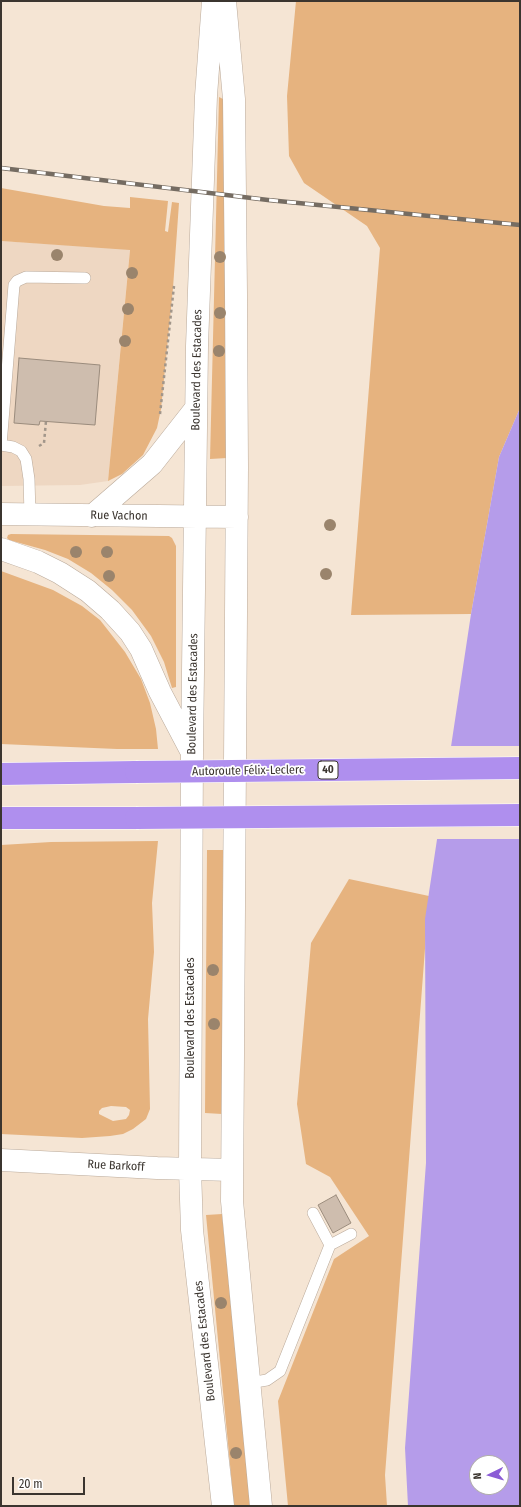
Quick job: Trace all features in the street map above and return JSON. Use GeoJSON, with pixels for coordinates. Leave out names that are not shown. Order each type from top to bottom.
{"type":"FeatureCollection","features":[{"type":"Feature","properties":{"kind":"highway","name":"Autoroute Félix-Leclerc"},"geometry":{"type":"LineString","coordinates":[[1,774],[520,768]]}},
{"type":"Feature","properties":{"kind":"highway"},"geometry":{"type":"LineString","coordinates":[[1,818],[520,814]]}},
{"type":"Feature","properties":{"kind":"highway"},"geometry":{"type":"LineString","coordinates":[[1,821],[43,818]]}},
{"type":"Feature","properties":{"kind":"street","name":"Boulevard des Estacades"},"geometry":{"type":"LineString","coordinates":[[213,1],[206,96],[196,408],[192,752],[190,1169],[192,1230],[223,1506]]}},
{"type":"Feature","properties":{"kind":"street"},"geometry":{"type":"LineString","coordinates":[[225,1],[234,99],[237,517],[232,1170],[233,1222],[261,1506]]}},
{"type":"Feature","properties":{"kind":"street"},"geometry":{"type":"LineString","coordinates":[[92,516],[152,464],[196,408]]}},
{"type":"Feature","properties":{"kind":"street","name":"Rue Vachon"},"geometry":{"type":"LineString","coordinates":[[1,514],[195,518],[237,517]]}},
{"type":"Feature","properties":{"kind":"street"},"geometry":{"type":"LineString","coordinates":[[1,549],[38,562],[60,573],[88,591],[110,610],[130,632],[141,649],[160,692],[192,752]]}},
{"type":"Feature","properties":{"kind":"street","name":"Rue Barkoff"},"geometry":{"type":"LineString","coordinates":[[1,1160],[232,1170]]}},
{"type":"Feature","properties":{"kind":"lane"},"geometry":{"type":"LineString","coordinates":[[30,515],[29,479],[26,459],[21,451],[13,447],[1,445],[14,285],[26,277],[85,278]]}},
{"type":"Feature","properties":{"kind":"lane"},"geometry":{"type":"LineString","coordinates":[[313,1213],[330,1245]]}},
{"type":"Feature","properties":{"kind":"lane"},"geometry":{"type":"LineString","coordinates":[[249,1383],[267,1380],[280,1371],[330,1245],[351,1234]]}},
{"type":"Feature","properties":{"kind":"path"},"geometry":{"type":"LineString","coordinates":[[44,443],[46,421]]}},
{"type":"Feature","properties":{"kind":"shaded area"},"geometry":{"type":"Polygon","coordinates":[[[296,1],[520,1],[520,408],[499,457],[471,614],[351,615],[380,248],[367,226],[304,183],[289,156],[287,96],[296,1]]]}},
{"type":"Feature","properties":{"kind":"shaded area"},"geometry":{"type":"Polygon","coordinates":[[[219,97],[223,99],[224,103],[227,458],[210,459],[219,97]]]}},
{"type":"Feature","properties":{"kind":"shaded area"},"geometry":{"type":"Polygon","coordinates":[[[1,188],[104,206],[130,208],[130,197],[168,201],[165,231],[168,232],[172,202],[179,203],[173,288],[161,409],[157,428],[143,455],[122,474],[108,481],[130,250],[1,241],[1,188]]]}},
{"type":"Feature","properties":{"kind":"shaded area"},"geometry":{"type":"Polygon","coordinates":[[[1,241],[130,249],[108,481],[80,485],[1,486],[1,241]]]}},
{"type":"Feature","properties":{"kind":"shaded area"},"geometry":{"type":"Polygon","coordinates":[[[520,408],[520,1506],[408,1506],[405,1448],[426,1163],[425,919],[471,614],[499,457],[520,408]]]}},
{"type":"Feature","properties":{"kind":"shaded area"},"geometry":{"type":"Polygon","coordinates":[[[8,535],[169,536],[172,538],[176,546],[176,687],[172,688],[164,662],[151,636],[132,610],[112,590],[91,573],[68,559],[45,550],[9,540],[7,538],[8,535]]]}},
{"type":"Feature","properties":{"kind":"shaded area"},"geometry":{"type":"Polygon","coordinates":[[[1,571],[53,590],[82,606],[100,620],[125,652],[141,679],[150,703],[156,729],[158,749],[117,749],[1,744],[1,571]]]}},
{"type":"Feature","properties":{"kind":"shaded area"},"geometry":{"type":"Polygon","coordinates":[[[158,841],[152,903],[154,952],[148,1019],[150,1109],[146,1119],[133,1129],[123,1134],[82,1138],[1,1134],[1,845],[51,842],[158,841]],[[111,1106],[102,1108],[99,1111],[99,1114],[113,1121],[126,1119],[130,1110],[126,1107],[111,1106]]]}},
{"type":"Feature","properties":{"kind":"shaded area"},"geometry":{"type":"Polygon","coordinates":[[[207,850],[223,850],[222,1114],[205,1113],[207,850]]]}},
{"type":"Feature","properties":{"kind":"shaded area"},"geometry":{"type":"Polygon","coordinates":[[[349,879],[429,896],[385,1475],[387,1506],[288,1506],[278,1401],[334,1259],[369,1236],[330,1177],[306,1164],[297,1104],[311,943],[349,879]]]}},
{"type":"Feature","properties":{"kind":"shaded area"},"geometry":{"type":"Polygon","coordinates":[[[222,1214],[250,1506],[234,1506],[206,1215],[222,1214]]]}},
{"type":"Feature","properties":{"kind":"pier"},"geometry":{"type":"Polygon","coordinates":[[[449,746],[520,746],[520,839],[435,839],[449,746]]]}},
{"type":"Feature","properties":{"kind":"building"},"geometry":{"type":"Polygon","coordinates":[[[19,358],[100,365],[95,425],[40,421],[39,425],[14,423],[19,358]]]}},
{"type":"Feature","properties":{"kind":"building"},"geometry":{"type":"Polygon","coordinates":[[[336,1195],[351,1223],[333,1233],[318,1205],[336,1195]]]}},
{"type":"Feature","properties":{"kind":"railway"},"geometry":{"type":"LineString","coordinates":[[1,168],[268,200],[520,225]]}}]}
